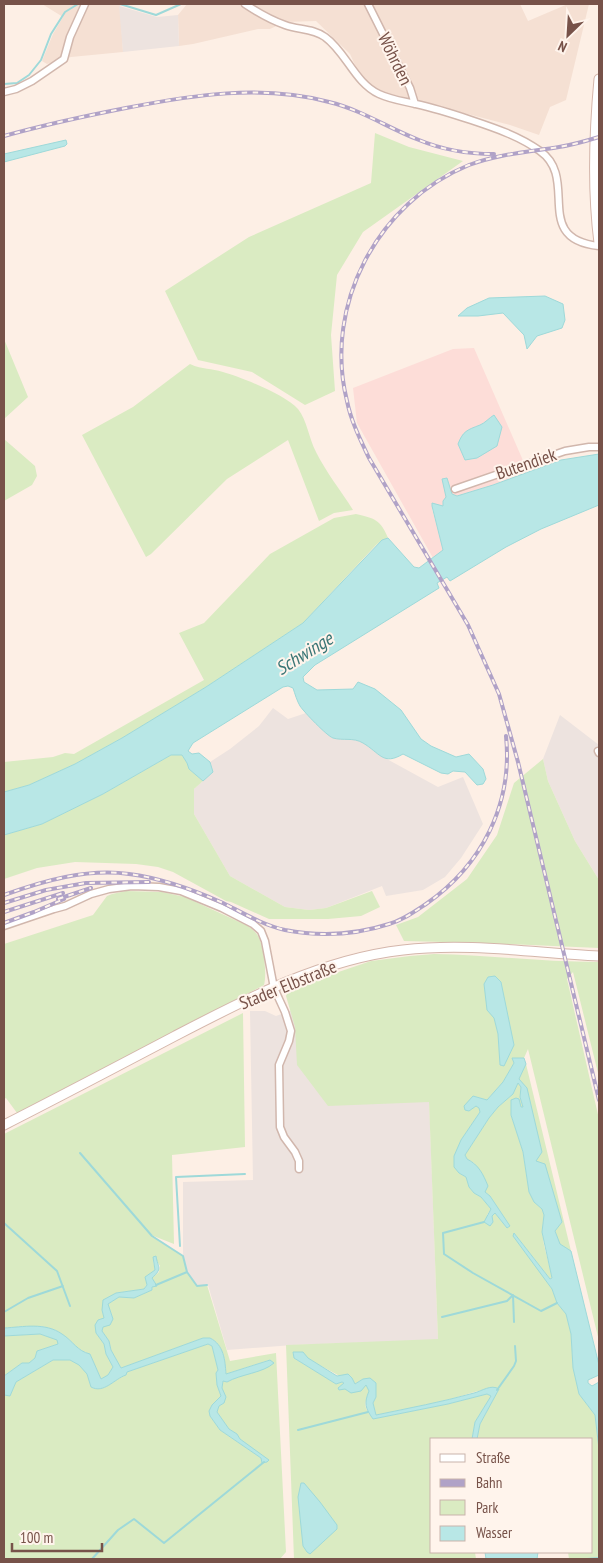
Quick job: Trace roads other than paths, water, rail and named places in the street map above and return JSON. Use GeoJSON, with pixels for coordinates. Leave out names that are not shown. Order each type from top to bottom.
{"type":"FeatureCollection","features":[{"type":"Feature","properties":{"kind":"street"},"geometry":{"type":"LineString","coordinates":[[4,92],[16,89],[32,81],[64,59],[70,37],[85,4]]}},
{"type":"Feature","properties":{"kind":"street"},"geometry":{"type":"LineString","coordinates":[[245,4],[284,25],[324,36],[338,48],[363,81],[377,93],[399,101],[415,104]]}},
{"type":"Feature","properties":{"kind":"street","name":"Wöhrden"},"geometry":{"type":"LineString","coordinates":[[368,4],[410,88],[415,104],[506,132],[540,151],[550,159],[554,169],[558,183],[560,217],[565,230],[573,239],[582,243],[599,244]]}},
{"type":"Feature","properties":{"kind":"street"},"geometry":{"type":"LineString","coordinates":[[599,79],[596,138],[597,227],[599,244]]}},
{"type":"Feature","properties":{"kind":"street","name":"Butendiek"},"geometry":{"type":"LineString","coordinates":[[455,489],[565,451],[599,447]]}},
{"type":"Feature","properties":{"kind":"street"},"geometry":{"type":"LineString","coordinates":[[4,926],[65,906],[91,894],[132,886],[159,887],[181,891],[222,908],[253,924],[260,931],[265,941],[274,988],[291,1031],[279,1065],[280,1127],[284,1137],[295,1152],[299,1161],[299,1169]]}},
{"type":"Feature","properties":{"kind":"street","name":"Stader Elbstraße"},"geometry":{"type":"LineString","coordinates":[[4,1125],[196,1025],[274,988],[344,962],[370,955],[426,948],[483,948],[599,956]]}},
{"type":"Feature","properties":{"kind":"water"},"geometry":{"type":"Polygon","coordinates":[[[66,140],[67,144],[65,146],[4,162],[4,154],[66,140]]]}},
{"type":"Feature","properties":{"kind":"water"},"geometry":{"type":"Polygon","coordinates":[[[545,296],[563,304],[565,320],[562,328],[537,336],[527,349],[524,335],[503,313],[458,316],[467,308],[489,298],[545,296]]]}},
{"type":"Feature","properties":{"kind":"water"},"geometry":{"type":"Polygon","coordinates":[[[494,415],[502,427],[497,446],[477,458],[465,460],[458,444],[462,436],[494,415]]]}},
{"type":"Feature","properties":{"kind":"water","name":"Schwinge"},"geometry":{"type":"Polygon","coordinates":[[[599,454],[599,505],[541,529],[506,547],[450,581],[447,577],[437,583],[439,588],[315,665],[303,677],[304,682],[317,690],[353,689],[358,682],[375,689],[401,710],[421,739],[431,746],[456,757],[469,754],[483,769],[486,779],[483,784],[477,785],[465,772],[441,773],[403,754],[391,759],[386,758],[359,741],[333,738],[321,729],[302,709],[293,688],[288,686],[283,687],[193,743],[188,751],[192,754],[199,753],[210,762],[213,772],[203,781],[189,769],[182,755],[171,755],[103,794],[42,824],[4,835],[4,792],[29,785],[75,764],[122,738],[206,687],[303,623],[382,540],[388,538],[414,567],[419,568],[443,550],[432,506],[432,503],[443,506],[443,501],[446,497],[442,479],[447,478],[452,494],[457,496],[561,460],[599,454]]]}},
{"type":"Feature","properties":{"kind":"water"},"geometry":{"type":"Polygon","coordinates":[[[495,976],[501,982],[514,1045],[504,1066],[500,1065],[498,1034],[494,1018],[487,1010],[484,984],[488,977],[495,976]]]}},
{"type":"Feature","properties":{"kind":"water"},"geometry":{"type":"Polygon","coordinates":[[[512,1058],[524,1058],[526,1064],[519,1079],[527,1088],[542,1152],[536,1161],[545,1164],[562,1222],[555,1231],[560,1244],[571,1251],[599,1365],[599,1375],[588,1380],[588,1383],[592,1386],[599,1382],[599,1449],[595,1415],[579,1394],[573,1368],[571,1334],[566,1314],[557,1303],[552,1289],[513,1236],[514,1233],[550,1279],[552,1278],[542,1232],[544,1215],[542,1209],[534,1202],[529,1192],[523,1152],[511,1115],[511,1100],[519,1099],[521,1107],[523,1107],[520,1097],[521,1087],[518,1083],[513,1094],[489,1118],[465,1155],[480,1170],[488,1186],[485,1192],[490,1196],[510,1226],[507,1228],[495,1213],[492,1216],[493,1222],[490,1226],[484,1222],[491,1209],[469,1187],[466,1177],[454,1167],[454,1156],[461,1140],[480,1112],[476,1106],[469,1111],[465,1110],[464,1106],[473,1096],[487,1100],[503,1082],[514,1063],[512,1058]]]}},
{"type":"Feature","properties":{"kind":"water"},"geometry":{"type":"Polygon","coordinates":[[[156,1256],[159,1270],[152,1278],[157,1286],[134,1298],[119,1297],[108,1304],[113,1319],[110,1325],[103,1327],[102,1331],[109,1341],[111,1350],[121,1368],[203,1338],[210,1338],[221,1349],[226,1374],[270,1360],[274,1363],[264,1369],[227,1382],[223,1381],[222,1388],[226,1397],[217,1412],[229,1429],[269,1460],[267,1462],[262,1463],[261,1458],[220,1430],[210,1416],[209,1411],[212,1405],[221,1396],[217,1385],[216,1373],[218,1370],[212,1346],[208,1344],[127,1372],[126,1375],[100,1389],[91,1387],[87,1374],[79,1365],[70,1360],[53,1360],[16,1382],[10,1396],[4,1395],[4,1376],[22,1363],[29,1363],[35,1358],[37,1351],[58,1344],[57,1340],[40,1334],[4,1336],[4,1328],[34,1326],[55,1330],[82,1351],[90,1354],[101,1379],[108,1375],[113,1367],[106,1354],[104,1344],[96,1333],[95,1325],[98,1320],[104,1318],[102,1310],[103,1300],[116,1293],[144,1289],[147,1285],[145,1277],[155,1270],[153,1257],[156,1256]]]}},
{"type":"Feature","properties":{"kind":"water"},"geometry":{"type":"Polygon","coordinates":[[[293,1352],[303,1352],[308,1358],[337,1376],[348,1374],[355,1384],[363,1379],[370,1378],[376,1383],[376,1397],[373,1403],[376,1415],[490,1388],[499,1389],[480,1424],[477,1438],[472,1438],[475,1422],[491,1396],[487,1394],[373,1419],[366,1405],[369,1391],[366,1385],[361,1391],[351,1393],[345,1389],[339,1390],[338,1388],[344,1383],[336,1384],[294,1358],[293,1352]]]}},
{"type":"Feature","properties":{"kind":"water"},"geometry":{"type":"Polygon","coordinates":[[[301,1483],[304,1483],[337,1525],[337,1529],[310,1554],[303,1546],[298,1497],[301,1483]]]}},
{"type":"Feature","properties":{"kind":"water"},"geometry":{"type":"Polygon","coordinates":[[[485,1553],[538,1553],[537,1559],[486,1559],[485,1553]]]}},
{"type":"Feature","properties":{"kind":"waterway"},"geometry":{"type":"LineString","coordinates":[[4,84],[17,83],[29,75],[41,60],[51,34],[65,12],[78,4]]}},
{"type":"Feature","properties":{"kind":"waterway"},"geometry":{"type":"LineString","coordinates":[[120,4],[156,15],[181,4]]}},
{"type":"Feature","properties":{"kind":"waterway"},"geometry":{"type":"LineString","coordinates":[[80,1153],[152,1236],[183,1256],[187,1272]]}},
{"type":"Feature","properties":{"kind":"waterway"},"geometry":{"type":"LineString","coordinates":[[180,1246],[176,1177],[245,1174]]}},
{"type":"Feature","properties":{"kind":"waterway"},"geometry":{"type":"LineString","coordinates":[[484,1222],[443,1233],[444,1254],[473,1273],[541,1311],[557,1303]]}},
{"type":"Feature","properties":{"kind":"waterway"},"geometry":{"type":"LineString","coordinates":[[4,1223],[57,1271],[70,1306]]}},
{"type":"Feature","properties":{"kind":"waterway"},"geometry":{"type":"LineString","coordinates":[[156,1285],[187,1272],[197,1286],[207,1285]]}},
{"type":"Feature","properties":{"kind":"waterway"},"geometry":{"type":"LineString","coordinates":[[4,1312],[28,1298],[63,1286]]}},
{"type":"Feature","properties":{"kind":"waterway"},"geometry":{"type":"LineString","coordinates":[[442,1317],[507,1301],[513,1295],[514,1322]]}},
{"type":"Feature","properties":{"kind":"waterway"},"geometry":{"type":"LineString","coordinates":[[497,1390],[514,1366],[516,1361],[515,1346]]}},
{"type":"Feature","properties":{"kind":"waterway"},"geometry":{"type":"LineString","coordinates":[[298,1430],[368,1412]]}},
{"type":"Feature","properties":{"kind":"waterway"},"geometry":{"type":"LineString","coordinates":[[92,1559],[118,1530],[134,1519],[164,1543],[264,1462]]}},
{"type":"Feature","properties":{"kind":"waterway"},"geometry":{"type":"LineString","coordinates":[[587,1559],[598,1558]]}},
{"type":"Feature","properties":{"kind":"railway"},"geometry":{"type":"LineString","coordinates":[[4,136],[151,103],[227,93],[253,93],[304,97],[341,105],[408,135],[446,149],[494,154]]}},
{"type":"Feature","properties":{"kind":"railway"},"geometry":{"type":"LineString","coordinates":[[599,137],[579,143],[480,161],[437,182],[408,204],[384,231],[365,261],[351,294],[343,329],[342,365],[349,408],[356,430],[369,458],[468,625],[499,694],[518,762],[599,1100]]}},
{"type":"Feature","properties":{"kind":"railway"},"geometry":{"type":"LineString","coordinates":[[4,895],[34,885],[81,874],[129,874],[177,885],[223,903],[261,922],[285,930],[312,934],[338,934],[363,931],[389,924],[413,913],[446,888],[478,852],[490,831],[499,809],[507,761],[506,736]]}},
{"type":"Feature","properties":{"kind":"railway"},"geometry":{"type":"LineString","coordinates":[[4,903],[46,890],[86,883],[149,882]]}},
{"type":"Feature","properties":{"kind":"railway"},"geometry":{"type":"LineString","coordinates":[[58,899],[91,888]]}},
{"type":"Feature","properties":{"kind":"railway"},"geometry":{"type":"LineString","coordinates":[[4,912],[63,893]]}},
{"type":"Feature","properties":{"kind":"railway"},"geometry":{"type":"LineString","coordinates":[[4,923],[64,899]]}}]}
